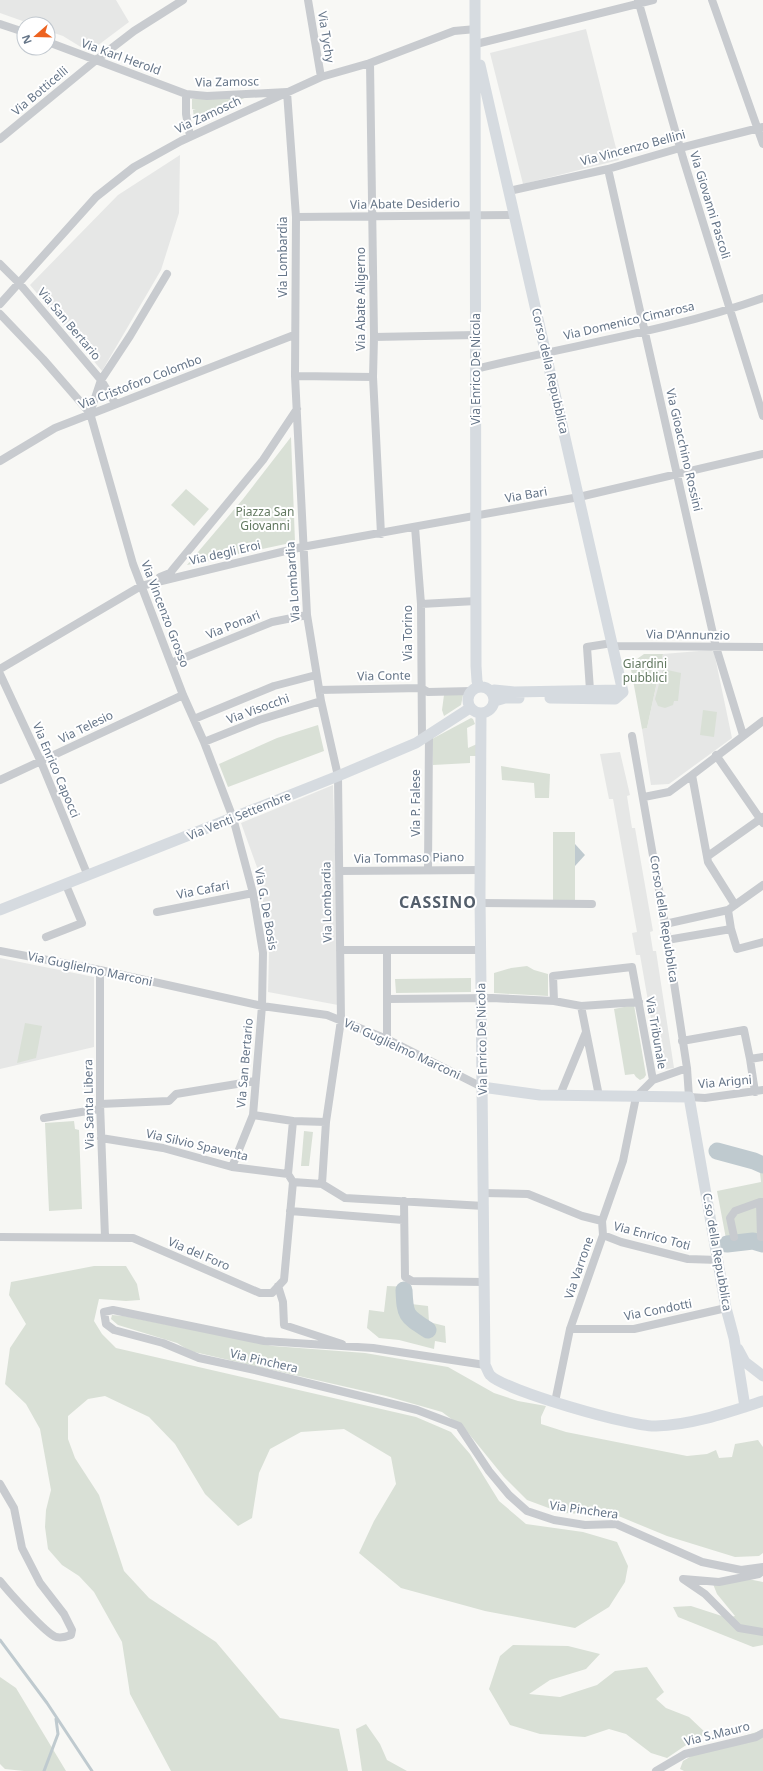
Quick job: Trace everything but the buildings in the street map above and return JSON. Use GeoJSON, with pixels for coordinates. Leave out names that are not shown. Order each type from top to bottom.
{"type":"FeatureCollection","features":[{"type":"Feature","properties":{"kind":"main road"},"geometry":{"type":"LineString","coordinates":[[475,0],[476,47]]}},
{"type":"Feature","properties":{"kind":"main road","name":"Corso della Repubblica"},"geometry":{"type":"LineString","coordinates":[[476,47],[623,692]]}},
{"type":"Feature","properties":{"kind":"main road","name":"Via Enrico De Nicola"},"geometry":{"type":"LineString","coordinates":[[476,47],[476,689]]}},
{"type":"Feature","properties":{"kind":"main road"},"geometry":{"type":"LineString","coordinates":[[476,112],[490,109]]}},
{"type":"Feature","properties":{"kind":"main road"},"geometry":{"type":"LineString","coordinates":[[493,697],[484,687],[476,689],[468,697],[470,708],[481,714],[492,709],[493,697],[494,690],[514,692],[619,690],[623,692],[615,699],[493,697]]}},
{"type":"Feature","properties":{"kind":"main road","name":"Via Venti Settembre"},"geometry":{"type":"LineString","coordinates":[[0,910],[338,776],[425,737],[470,708]]}},
{"type":"Feature","properties":{"kind":"main road","name":"Via Enrico De Nicola"},"geometry":{"type":"LineString","coordinates":[[481,714],[480,903],[485,1364]]}},
{"type":"Feature","properties":{"kind":"main road","name":"Via Guglielmo Marconi"},"geometry":{"type":"LineString","coordinates":[[482,1087],[540,1095],[689,1097]]}},
{"type":"Feature","properties":{"kind":"main road","name":"C.so della Repubblica"},"geometry":{"type":"LineString","coordinates":[[689,1097],[726,1308],[734,1338],[745,1407]]}},
{"type":"Feature","properties":{"kind":"main road"},"geometry":{"type":"LineString","coordinates":[[734,1338],[740,1354],[745,1362],[763,1376]]}},
{"type":"Feature","properties":{"kind":"main road"},"geometry":{"type":"LineString","coordinates":[[485,1364],[490,1376],[526,1394],[619,1420],[654,1427],[687,1422],[763,1401]]}},
{"type":"Feature","properties":{"kind":"street","name":"Via Botticelli"},"geometry":{"type":"LineString","coordinates":[[0,140],[95,61],[134,31],[183,0]]}},
{"type":"Feature","properties":{"kind":"street","name":"Via Tychy"},"geometry":{"type":"LineString","coordinates":[[308,0],[321,77]]}},
{"type":"Feature","properties":{"kind":"street"},"geometry":{"type":"LineString","coordinates":[[476,47],[639,2],[653,0]]}},
{"type":"Feature","properties":{"kind":"street"},"geometry":{"type":"LineString","coordinates":[[712,0],[760,128],[763,144]]}},
{"type":"Feature","properties":{"kind":"street","name":"Via Giovanni Pascoli"},"geometry":{"type":"LineString","coordinates":[[639,2],[680,148],[763,416]]}},
{"type":"Feature","properties":{"kind":"street"},"geometry":{"type":"LineString","coordinates":[[0,24],[16,29]]}},
{"type":"Feature","properties":{"kind":"street","name":"Via Zamosch"},"geometry":{"type":"LineString","coordinates":[[0,304],[92,203],[110,185],[134,167],[190,136],[321,77],[370,63],[454,31],[476,29]]}},
{"type":"Feature","properties":{"kind":"street","name":"Via Karl Herold"},"geometry":{"type":"LineString","coordinates":[[56,45],[186,94]]}},
{"type":"Feature","properties":{"kind":"street","name":"Via Abate Aligerno"},"geometry":{"type":"LineString","coordinates":[[370,63],[374,337],[373,377],[381,534]]}},
{"type":"Feature","properties":{"kind":"street","name":"Via Zamosc"},"geometry":{"type":"LineString","coordinates":[[190,136],[186,114],[186,94],[208,96],[287,92]]}},
{"type":"Feature","properties":{"kind":"street","name":"Via Lombardia"},"geometry":{"type":"LineString","coordinates":[[287,92],[296,217],[294,335],[295,376],[302,547],[307,615],[321,701],[338,776],[341,1020],[326,1122],[322,1184]]}},
{"type":"Feature","properties":{"kind":"street","name":"Via Vincenzo Bellini"},"geometry":{"type":"LineString","coordinates":[[509,191],[608,169],[680,148],[760,128]]}},
{"type":"Feature","properties":{"kind":"street","name":"Via Gioacchino Rossini"},"geometry":{"type":"LineString","coordinates":[[608,169],[678,474],[716,648],[743,735]]}},
{"type":"Feature","properties":{"kind":"street","name":"Via Abate Desiderio"},"geometry":{"type":"LineString","coordinates":[[296,217],[514,215]]}},
{"type":"Feature","properties":{"kind":"street","name":"Via San Bertario"},"geometry":{"type":"LineString","coordinates":[[0,264],[101,380],[115,404]]}},
{"type":"Feature","properties":{"kind":"street"},"geometry":{"type":"LineString","coordinates":[[90,413],[101,380],[130,336],[167,274]]}},
{"type":"Feature","properties":{"kind":"street","name":"Via Domenico Cimarosa"},"geometry":{"type":"LineString","coordinates":[[476,369],[730,310],[763,298]]}},
{"type":"Feature","properties":{"kind":"street"},"geometry":{"type":"LineString","coordinates":[[0,314],[43,359],[90,413]]}},
{"type":"Feature","properties":{"kind":"street","name":"Via Cristoforo Colombo"},"geometry":{"type":"LineString","coordinates":[[0,461],[55,428],[90,413],[294,335]]}},
{"type":"Feature","properties":{"kind":"street"},"geometry":{"type":"LineString","coordinates":[[374,337],[476,335]]}},
{"type":"Feature","properties":{"kind":"street"},"geometry":{"type":"LineString","coordinates":[[295,376],[373,377]]}},
{"type":"Feature","properties":{"kind":"street"},"geometry":{"type":"LineString","coordinates":[[141,586],[170,573],[263,460],[297,409]]}},
{"type":"Feature","properties":{"kind":"street","name":"Via Vincenzo Grosso"},"geometry":{"type":"LineString","coordinates":[[90,413],[141,586],[170,663],[204,742],[233,818]]}},
{"type":"Feature","properties":{"kind":"street","name":"Via Bari"},"geometry":{"type":"LineString","coordinates":[[476,516],[579,497],[763,454]]}},
{"type":"Feature","properties":{"kind":"street","name":"Via degli Eroi"},"geometry":{"type":"LineString","coordinates":[[0,670],[141,586],[302,547],[476,516]]}},
{"type":"Feature","properties":{"kind":"street","name":"Via Torino"},"geometry":{"type":"LineString","coordinates":[[415,527],[421,604],[421,688],[425,737]]}},
{"type":"Feature","properties":{"kind":"street"},"geometry":{"type":"LineString","coordinates":[[170,573],[178,577]]}},
{"type":"Feature","properties":{"kind":"street"},"geometry":{"type":"LineString","coordinates":[[421,604],[476,601]]}},
{"type":"Feature","properties":{"kind":"street","name":"Via Ponari"},"geometry":{"type":"LineString","coordinates":[[170,663],[272,622],[307,615]]}},
{"type":"Feature","properties":{"kind":"street","name":"Via D'Annunzio"},"geometry":{"type":"LineString","coordinates":[[590,690],[587,647],[613,644],[716,648],[763,647]]}},
{"type":"Feature","properties":{"kind":"street","name":"Via Enrico Capocci"},"geometry":{"type":"LineString","coordinates":[[0,674],[41,762],[88,876]]}},
{"type":"Feature","properties":{"kind":"street"},"geometry":{"type":"LineString","coordinates":[[194,719],[274,686],[316,675]]}},
{"type":"Feature","properties":{"kind":"street","name":"Via Conte"},"geometry":{"type":"LineString","coordinates":[[319,690],[421,688],[428,692],[476,689]]}},
{"type":"Feature","properties":{"kind":"street","name":"Via Telesio"},"geometry":{"type":"LineString","coordinates":[[0,780],[183,695]]}},
{"type":"Feature","properties":{"kind":"street","name":"Via Visocchi"},"geometry":{"type":"LineString","coordinates":[[204,742],[259,720],[321,701]]}},
{"type":"Feature","properties":{"kind":"street"},"geometry":{"type":"LineString","coordinates":[[644,797],[669,792],[763,721]]}},
{"type":"Feature","properties":{"kind":"street","name":"Corso della Repubblica"},"geometry":{"type":"LineString","coordinates":[[632,736],[644,797],[665,924],[687,1068],[689,1097]]}},
{"type":"Feature","properties":{"kind":"street","name":"Via P. Falese"},"geometry":{"type":"LineString","coordinates":[[425,737],[428,870]]}},
{"type":"Feature","properties":{"kind":"street"},"geometry":{"type":"LineString","coordinates":[[708,856],[762,820],[716,755]]}},
{"type":"Feature","properties":{"kind":"street"},"geometry":{"type":"LineString","coordinates":[[692,775],[708,862],[735,905]]}},
{"type":"Feature","properties":{"kind":"street","name":"Via G. De Bosis"},"geometry":{"type":"LineString","coordinates":[[233,818],[254,893],[263,953],[262,1006]]}},
{"type":"Feature","properties":{"kind":"street","name":"Via Tommaso Piano"},"geometry":{"type":"LineString","coordinates":[[339,871],[480,870]]}},
{"type":"Feature","properties":{"kind":"street"},"geometry":{"type":"LineString","coordinates":[[46,937],[82,922],[66,885]]}},
{"type":"Feature","properties":{"kind":"street"},"geometry":{"type":"LineString","coordinates":[[665,924],[728,910],[763,885]]}},
{"type":"Feature","properties":{"kind":"street","name":"Via Cafari"},"geometry":{"type":"LineString","coordinates":[[156,912],[254,893]]}},
{"type":"Feature","properties":{"kind":"street"},"geometry":{"type":"LineString","coordinates":[[480,903],[592,904]]}},
{"type":"Feature","properties":{"kind":"street"},"geometry":{"type":"LineString","coordinates":[[728,910],[736,949],[763,942]]}},
{"type":"Feature","properties":{"kind":"street"},"geometry":{"type":"LineString","coordinates":[[667,940],[731,929]]}},
{"type":"Feature","properties":{"kind":"street"},"geometry":{"type":"LineString","coordinates":[[340,950],[481,950]]}},
{"type":"Feature","properties":{"kind":"street"},"geometry":{"type":"LineString","coordinates":[[387,950],[387,1039]]}},
{"type":"Feature","properties":{"kind":"street","name":"Via Guglielmo Marconi"},"geometry":{"type":"LineString","coordinates":[[0,951],[100,970],[262,1006],[327,1015],[387,1039],[482,1087]]}},
{"type":"Feature","properties":{"kind":"street","name":"Via Tribunale"},"geometry":{"type":"LineString","coordinates":[[554,1002],[553,976],[632,967],[652,1080],[636,1097]]}},
{"type":"Feature","properties":{"kind":"street","name":"Via Santa Libera"},"geometry":{"type":"LineString","coordinates":[[100,970],[100,1106],[105,1237]]}},
{"type":"Feature","properties":{"kind":"street"},"geometry":{"type":"LineString","coordinates":[[387,999],[481,998],[554,1002],[581,1006],[639,1002]]}},
{"type":"Feature","properties":{"kind":"street","name":"Via San Bertario"},"geometry":{"type":"LineString","coordinates":[[232,1167],[252,1115],[262,1006]]}},
{"type":"Feature","properties":{"kind":"street"},"geometry":{"type":"LineString","coordinates":[[581,1006],[599,1096]]}},
{"type":"Feature","properties":{"kind":"street"},"geometry":{"type":"LineString","coordinates":[[682,1041],[744,1030],[759,1091]]}},
{"type":"Feature","properties":{"kind":"street"},"geometry":{"type":"LineString","coordinates":[[560,1095],[586,1032]]}},
{"type":"Feature","properties":{"kind":"street"},"geometry":{"type":"LineString","coordinates":[[750,1059],[763,1057]]}},
{"type":"Feature","properties":{"kind":"street"},"geometry":{"type":"LineString","coordinates":[[652,1080],[687,1068]]}},
{"type":"Feature","properties":{"kind":"street"},"geometry":{"type":"LineString","coordinates":[[44,1118],[100,1106],[169,1101],[176,1094],[255,1081]]}},
{"type":"Feature","properties":{"kind":"street","name":"Via Arigni"},"geometry":{"type":"LineString","coordinates":[[689,1097],[705,1098],[759,1091]]}},
{"type":"Feature","properties":{"kind":"street","name":"Via Varrone"},"geometry":{"type":"LineString","coordinates":[[555,1402],[570,1329],[603,1235],[602,1221],[623,1161],[636,1097]]}},
{"type":"Feature","properties":{"kind":"street"},"geometry":{"type":"LineString","coordinates":[[252,1115],[293,1121],[326,1122]]}},
{"type":"Feature","properties":{"kind":"street"},"geometry":{"type":"LineString","coordinates":[[293,1121],[288,1174],[293,1182],[284,1280],[278,1286],[283,1302],[284,1325],[352,1347]]}},
{"type":"Feature","properties":{"kind":"street","name":"Via Silvio Spaventa"},"geometry":{"type":"LineString","coordinates":[[101,1138],[163,1148],[232,1167],[288,1174]]}},
{"type":"Feature","properties":{"kind":"street"},"geometry":{"type":"LineString","coordinates":[[293,1182],[322,1184],[345,1198],[484,1206]]}},
{"type":"Feature","properties":{"kind":"street","name":"Via Enrico Toti"},"geometry":{"type":"LineString","coordinates":[[483,1192],[528,1194],[582,1216],[602,1221]]}},
{"type":"Feature","properties":{"kind":"street"},"geometry":{"type":"LineString","coordinates":[[404,1201],[403,1220],[405,1277],[412,1281],[484,1282]]}},
{"type":"Feature","properties":{"kind":"street"},"geometry":{"type":"LineString","coordinates":[[734,1237],[730,1218],[735,1211],[762,1202],[761,1237],[763,1237]]}},
{"type":"Feature","properties":{"kind":"street"},"geometry":{"type":"LineString","coordinates":[[290,1211],[403,1220]]}},
{"type":"Feature","properties":{"kind":"street","name":"Via Enrico Toti"},"geometry":{"type":"LineString","coordinates":[[603,1235],[621,1242],[688,1259],[718,1260]]}},
{"type":"Feature","properties":{"kind":"street","name":"Via del Foro"},"geometry":{"type":"LineString","coordinates":[[0,1237],[133,1238],[260,1293],[272,1293],[278,1286]]}},
{"type":"Feature","properties":{"kind":"street","name":"Via Condotti"},"geometry":{"type":"LineString","coordinates":[[570,1329],[634,1329],[726,1308]]}},
{"type":"Feature","properties":{"kind":"street","name":"Via Pinchera"},"geometry":{"type":"LineString","coordinates":[[485,1364],[373,1348],[264,1341],[113,1310],[104,1312],[106,1324],[114,1330],[163,1343],[199,1358],[255,1370],[417,1410],[459,1426],[489,1471],[509,1495],[527,1511],[562,1521],[585,1525],[616,1524],[702,1562],[741,1570],[763,1567]]}},
{"type":"Feature","properties":{"kind":"street"},"geometry":{"type":"LineString","coordinates":[[0,1484],[14,1508],[22,1548],[40,1583],[64,1614],[72,1630],[71,1635],[64,1638],[54,1637],[12,1597],[0,1581]]}},
{"type":"Feature","properties":{"kind":"street"},"geometry":{"type":"LineString","coordinates":[[763,1570],[759,1574],[719,1582],[683,1579],[705,1594],[739,1628],[763,1632]]}},
{"type":"Feature","properties":{"kind":"street","name":"Via S.Mauro"},"geometry":{"type":"LineString","coordinates":[[656,1771],[685,1754],[756,1737],[763,1733]]}},
{"type":"Feature","properties":{"kind":"shaded area"},"geometry":{"type":"Polygon","coordinates":[[[0,0],[116,0],[129,22],[89,52],[63,36],[56,34],[56,16],[16,16],[16,19],[0,13],[0,0]]]}},
{"type":"Feature","properties":{"kind":"shaded area"},"geometry":{"type":"Polygon","coordinates":[[[586,29],[619,160],[523,184],[490,53],[586,29]]]}},
{"type":"Feature","properties":{"kind":"shaded area"},"geometry":{"type":"Polygon","coordinates":[[[180,155],[179,213],[161,270],[102,371],[30,285],[118,195],[180,155]]]}},
{"type":"Feature","properties":{"kind":"shaded area"},"geometry":{"type":"Polygon","coordinates":[[[711,650],[714,652],[732,738],[669,784],[651,785],[642,729],[647,728],[663,654],[711,650]]]}},
{"type":"Feature","properties":{"kind":"shaded area"},"geometry":{"type":"Polygon","coordinates":[[[620,752],[630,795],[627,796],[632,828],[635,828],[653,931],[650,932],[653,951],[656,951],[674,1068],[660,1070],[640,955],[636,955],[632,933],[637,932],[613,799],[609,799],[600,754],[620,752]]]}},
{"type":"Feature","properties":{"kind":"shaded area"},"geometry":{"type":"Polygon","coordinates":[[[333,785],[338,949],[338,1005],[268,992],[269,953],[265,913],[258,870],[241,823],[333,785]]]}},
{"type":"Feature","properties":{"kind":"shaded area"},"geometry":{"type":"Polygon","coordinates":[[[575,844],[585,855],[575,866],[575,844]]]}},
{"type":"Feature","properties":{"kind":"shaded area"},"geometry":{"type":"Polygon","coordinates":[[[0,958],[94,977],[94,1047],[0,1069],[0,958]]]}},
{"type":"Feature","properties":{"kind":"green space"},"geometry":{"type":"Polygon","coordinates":[[[249,96],[194,120],[193,110],[196,110],[192,109],[192,99],[249,96]]]}},
{"type":"Feature","properties":{"kind":"green space","name":"Piazza San Giovanni"},"geometry":{"type":"Polygon","coordinates":[[[291,437],[295,542],[187,565],[243,499],[291,437]]]}},
{"type":"Feature","properties":{"kind":"green space"},"geometry":{"type":"Polygon","coordinates":[[[186,489],[209,509],[194,526],[171,505],[186,489]]]}},
{"type":"Feature","properties":{"kind":"green space","name":"Giardini pubblici"},"geometry":{"type":"Polygon","coordinates":[[[644,654],[663,654],[647,728],[642,729],[630,664],[644,654]]]}},
{"type":"Feature","properties":{"kind":"green space"},"geometry":{"type":"Polygon","coordinates":[[[663,669],[681,673],[678,701],[674,701],[673,705],[665,708],[658,706],[655,699],[663,669]]]}},
{"type":"Feature","properties":{"kind":"green space"},"geometry":{"type":"Polygon","coordinates":[[[444,695],[463,695],[461,705],[444,716],[442,710],[444,695]]]}},
{"type":"Feature","properties":{"kind":"green space"},"geometry":{"type":"Polygon","coordinates":[[[703,710],[717,712],[714,737],[700,735],[703,710]]]}},
{"type":"Feature","properties":{"kind":"green space"},"geometry":{"type":"Polygon","coordinates":[[[471,718],[475,724],[467,728],[468,748],[477,744],[477,756],[470,756],[470,763],[433,765],[432,739],[471,718]]]}},
{"type":"Feature","properties":{"kind":"green space"},"geometry":{"type":"Polygon","coordinates":[[[318,725],[324,751],[228,787],[219,764],[277,738],[318,725]]]}},
{"type":"Feature","properties":{"kind":"green space"},"geometry":{"type":"Polygon","coordinates":[[[501,766],[550,774],[549,798],[535,798],[534,783],[502,780],[501,766]]]}},
{"type":"Feature","properties":{"kind":"green space"},"geometry":{"type":"Polygon","coordinates":[[[553,832],[575,832],[575,903],[553,902],[553,832]]]}},
{"type":"Feature","properties":{"kind":"green space"},"geometry":{"type":"Polygon","coordinates":[[[527,966],[534,970],[548,974],[548,996],[494,993],[494,973],[511,968],[527,966]]]}},
{"type":"Feature","properties":{"kind":"green space"},"geometry":{"type":"Polygon","coordinates":[[[471,978],[471,992],[396,993],[395,979],[471,978]]]}},
{"type":"Feature","properties":{"kind":"green space"},"geometry":{"type":"Polygon","coordinates":[[[634,1005],[646,1075],[640,1080],[634,1074],[625,1075],[614,1009],[634,1005]]]}},
{"type":"Feature","properties":{"kind":"green space"},"geometry":{"type":"Polygon","coordinates":[[[25,1023],[42,1026],[36,1058],[17,1063],[25,1023]]]}},
{"type":"Feature","properties":{"kind":"green space"},"geometry":{"type":"Polygon","coordinates":[[[74,1121],[75,1129],[79,1130],[82,1209],[49,1211],[45,1123],[74,1121]]]}},
{"type":"Feature","properties":{"kind":"green space"},"geometry":{"type":"Polygon","coordinates":[[[304,1131],[313,1132],[309,1166],[301,1166],[304,1131]]]}},
{"type":"Feature","properties":{"kind":"green space"},"geometry":{"type":"Polygon","coordinates":[[[760,1173],[763,1173],[763,1252],[757,1249],[727,1244],[717,1191],[761,1182],[760,1173]]]}},
{"type":"Feature","properties":{"kind":"green space"},"geometry":{"type":"Polygon","coordinates":[[[94,1266],[126,1266],[137,1284],[140,1300],[126,1301],[99,1299],[94,1321],[102,1334],[116,1348],[416,1417],[451,1432],[470,1454],[499,1501],[526,1524],[583,1532],[617,1542],[628,1566],[625,1582],[609,1607],[575,1628],[485,1611],[401,1588],[359,1553],[374,1521],[396,1484],[391,1457],[344,1429],[301,1432],[270,1449],[259,1473],[252,1518],[238,1526],[205,1494],[175,1444],[149,1417],[105,1396],[88,1399],[68,1416],[68,1439],[75,1458],[99,1495],[124,1571],[149,1598],[216,1642],[280,1718],[339,1729],[348,1771],[171,1771],[130,1694],[122,1642],[94,1592],[79,1576],[62,1565],[48,1549],[45,1527],[46,1510],[51,1490],[40,1429],[26,1404],[5,1384],[10,1348],[26,1324],[9,1295],[11,1282],[94,1266]]]}},
{"type":"Feature","properties":{"kind":"green space"},"geometry":{"type":"Polygon","coordinates":[[[387,1286],[411,1287],[411,1304],[428,1306],[429,1322],[445,1326],[446,1343],[435,1341],[434,1349],[399,1340],[379,1338],[367,1328],[369,1310],[384,1312],[387,1286]]]}},
{"type":"Feature","properties":{"kind":"green space"},"geometry":{"type":"Polygon","coordinates":[[[112,1315],[124,1316],[273,1346],[365,1353],[448,1367],[494,1393],[518,1401],[546,1406],[541,1417],[541,1424],[566,1432],[687,1456],[707,1454],[716,1450],[719,1458],[732,1457],[735,1444],[758,1440],[763,1447],[763,1553],[759,1556],[735,1557],[667,1536],[616,1515],[562,1513],[527,1500],[504,1477],[465,1429],[442,1412],[386,1396],[190,1351],[177,1343],[118,1325],[111,1319],[112,1315]]]}},
{"type":"Feature","properties":{"kind":"green space"},"geometry":{"type":"Polygon","coordinates":[[[738,1577],[763,1582],[763,1645],[753,1647],[678,1617],[673,1607],[691,1606],[728,1618],[735,1616],[717,1594],[713,1584],[738,1577]]]}},
{"type":"Feature","properties":{"kind":"green space"},"geometry":{"type":"Polygon","coordinates":[[[513,1645],[568,1646],[600,1654],[586,1669],[550,1680],[529,1694],[560,1697],[597,1685],[615,1671],[647,1667],[664,1692],[656,1699],[666,1708],[689,1717],[708,1735],[698,1737],[667,1758],[651,1753],[626,1734],[609,1729],[585,1737],[540,1734],[510,1725],[489,1689],[500,1656],[513,1645]]]}},
{"type":"Feature","properties":{"kind":"green space"},"geometry":{"type":"Polygon","coordinates":[[[0,1677],[16,1688],[66,1771],[24,1771],[5,1769],[0,1764],[0,1677]]]}},
{"type":"Feature","properties":{"kind":"green space"},"geometry":{"type":"Polygon","coordinates":[[[366,1724],[380,1744],[387,1760],[407,1771],[362,1771],[356,1729],[366,1724]]]}},
{"type":"Feature","properties":{"kind":"green space"},"geometry":{"type":"Polygon","coordinates":[[[763,1730],[763,1771],[684,1771],[680,1769],[683,1761],[705,1748],[763,1730]]]}},
{"type":"Feature","properties":{"kind":"waterway"},"geometry":{"type":"LineString","coordinates":[[717,1151],[754,1161],[763,1165]]}},
{"type":"Feature","properties":{"kind":"waterway"},"geometry":{"type":"LineString","coordinates":[[727,1244],[753,1241],[763,1244]]}},
{"type":"Feature","properties":{"kind":"waterway"},"geometry":{"type":"LineString","coordinates":[[404,1290],[405,1305],[408,1314],[415,1322],[428,1330]]}},
{"type":"Feature","properties":{"kind":"waterway"},"geometry":{"type":"LineString","coordinates":[[0,1640],[47,1703],[92,1771]]}},
{"type":"Feature","properties":{"kind":"waterway"},"geometry":{"type":"LineString","coordinates":[[44,1771],[58,1734],[56,1719]]}},
{"type":"Feature","properties":{"kind":"district","name":"CASSINO"},"geometry":{"type":"Point","coordinates":[438,902]}}]}
